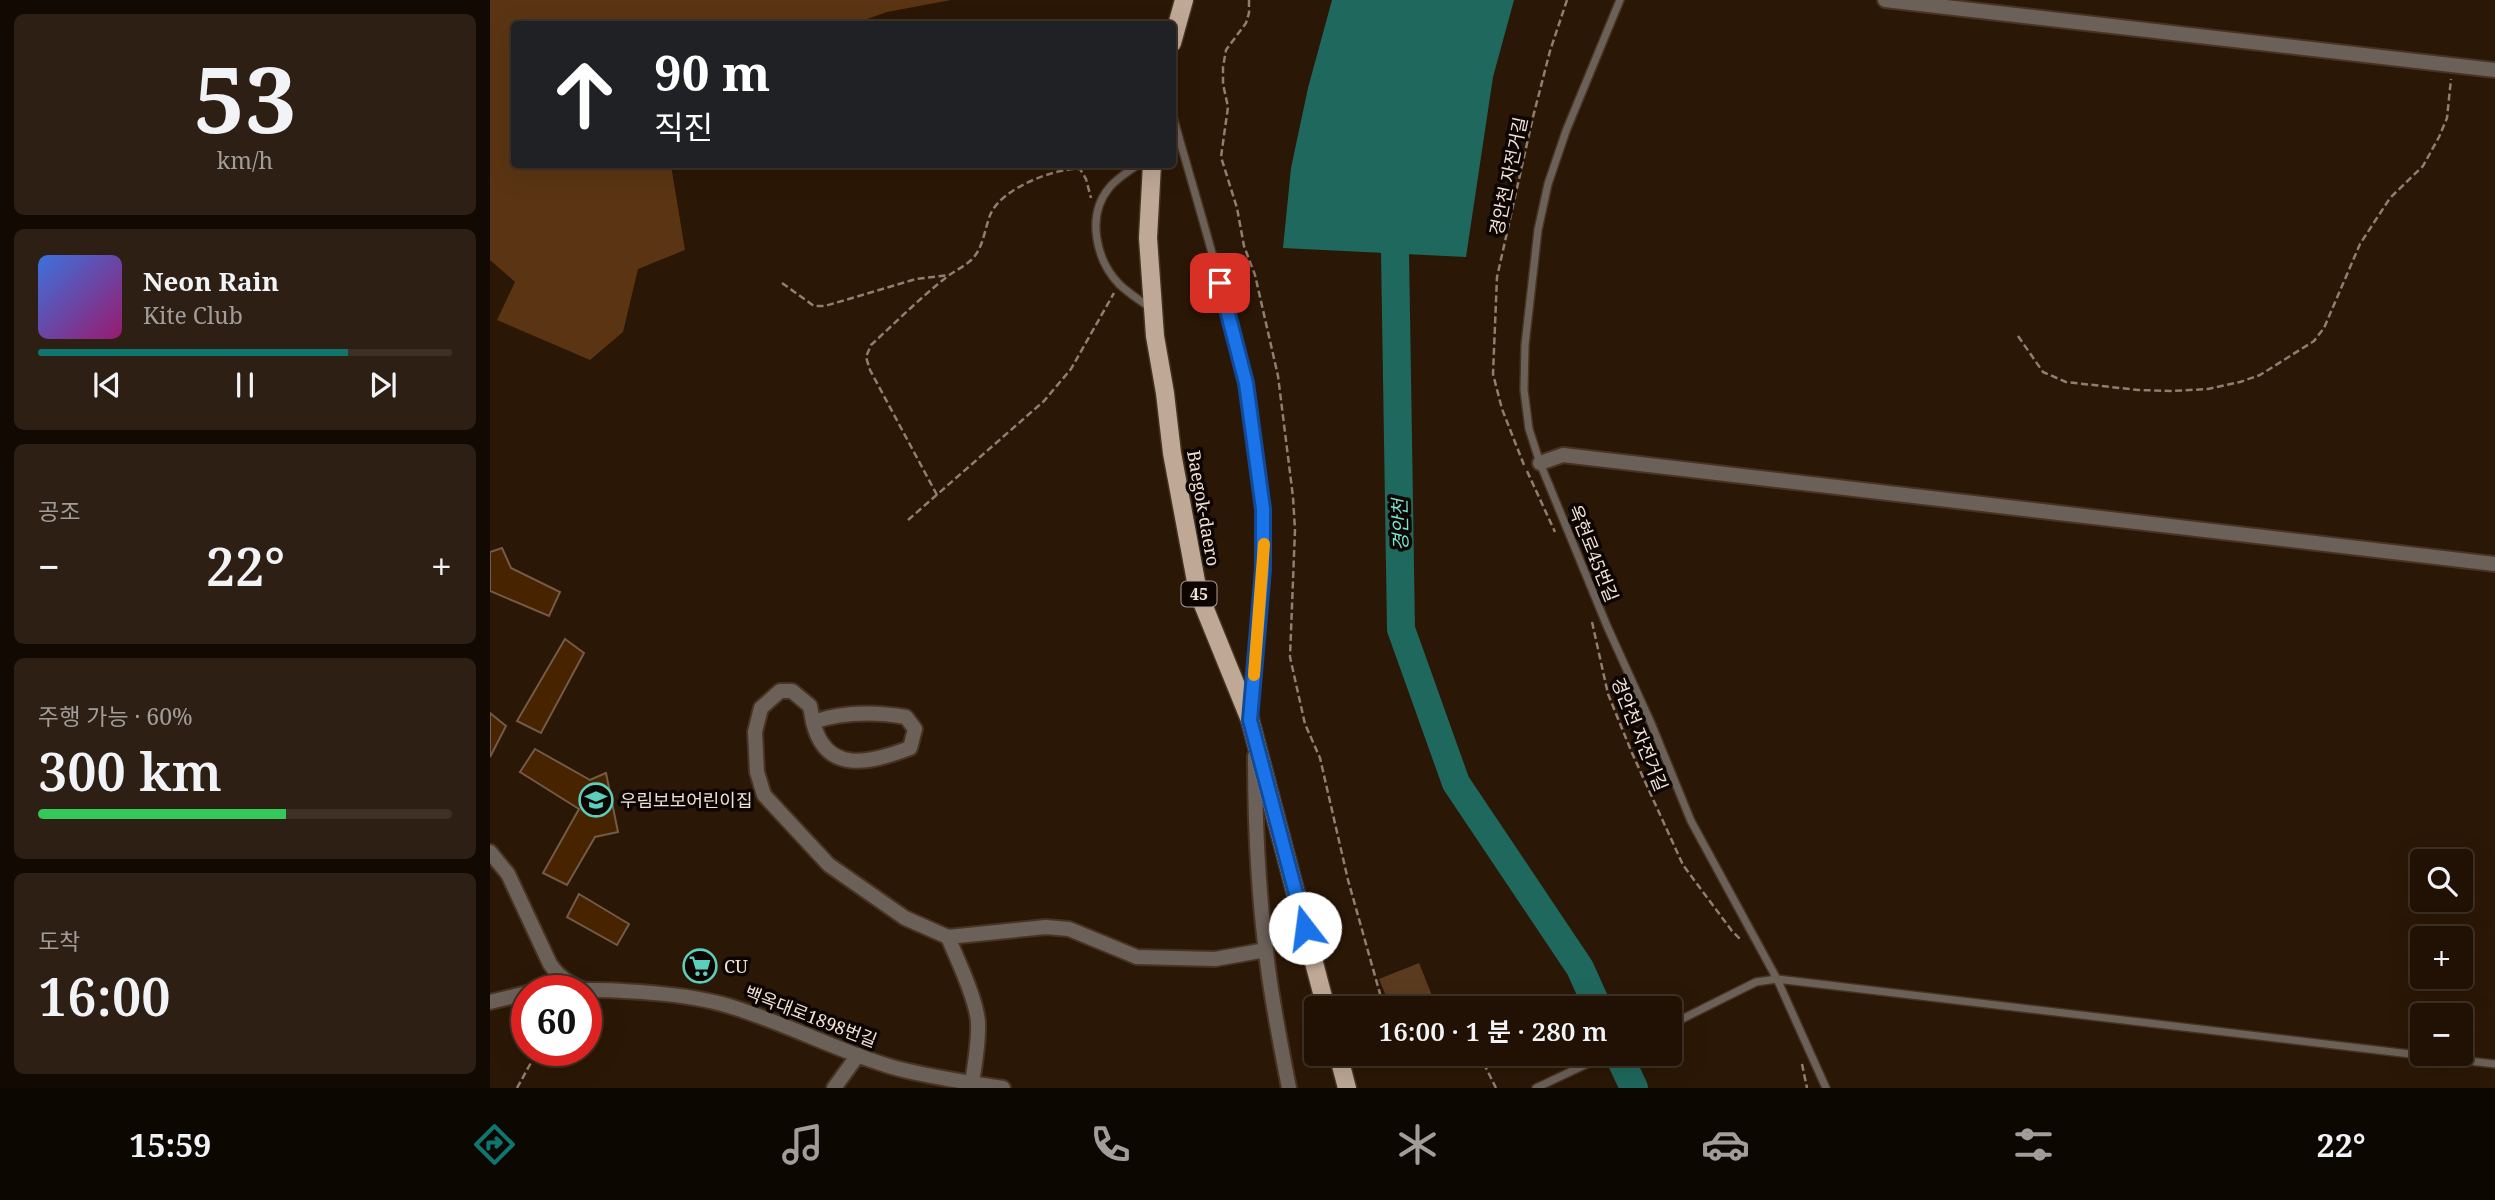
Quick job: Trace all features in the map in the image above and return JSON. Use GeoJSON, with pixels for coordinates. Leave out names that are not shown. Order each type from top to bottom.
{"type":"FeatureCollection","features":[{"type":"Feature","properties":{"kind":"main road"},"geometry":{"type":"LineString","coordinates":[[1176,29],[1184,0]]}},
{"type":"Feature","properties":{"kind":"main road","name":"Baegok-daero"},"geometry":{"type":"LineString","coordinates":[[1152,168],[1148,238],[1153,309],[1171,453],[1198,592],[1250,720],[1323,996]]}},
{"type":"Feature","properties":{"kind":"main road"},"geometry":{"type":"LineString","coordinates":[[1341,1066],[1347,1088]]}},
{"type":"Feature","properties":{"kind":"street"},"geometry":{"type":"LineString","coordinates":[[1885,0],[2495,70]]}},
{"type":"Feature","properties":{"kind":"street"},"geometry":{"type":"LineString","coordinates":[[1540,463],[1563,455],[2495,564]]}},
{"type":"Feature","properties":{"kind":"street"},"geometry":{"type":"LineString","coordinates":[[813,722],[829,716],[889,714],[906,717],[915,729],[909,748],[885,757],[844,760],[829,755],[817,739],[813,722],[810,706],[792,691],[780,691],[761,708],[755,732],[757,772],[764,795],[829,865],[905,918],[948,937],[1046,927],[1069,929],[1137,957],[1215,959],[1266,950]]}},
{"type":"Feature","properties":{"kind":"street"},"geometry":{"type":"LineString","coordinates":[[1255,740],[1255,828],[1266,950],[1289,1088]]}},
{"type":"Feature","properties":{"kind":"street"},"geometry":{"type":"LineString","coordinates":[[490,852],[508,874],[528,920],[558,975]]}},
{"type":"Feature","properties":{"kind":"street"},"geometry":{"type":"LineString","coordinates":[[948,937],[978,1019],[977,1053],[972,1083]]}},
{"type":"Feature","properties":{"kind":"street","name":"백옥대로1898번길"},"geometry":{"type":"LineString","coordinates":[[602,991],[678,996],[720,1003],[903,1070],[1003,1088]]}},
{"type":"Feature","properties":{"kind":"street"},"geometry":{"type":"LineString","coordinates":[[490,1002],[511,997]]}},
{"type":"Feature","properties":{"kind":"street"},"geometry":{"type":"LineString","coordinates":[[834,1088],[858,1055]]}},
{"type":"Feature","properties":{"kind":"lane","name":"옥현로45번길"},"geometry":{"type":"LineString","coordinates":[[1620,0],[1559,152],[1548,184],[1538,230],[1525,345],[1524,390],[1529,429],[1540,463],[1606,626],[1651,723],[1691,821],[1777,979],[1826,1088]]}},
{"type":"Feature","properties":{"kind":"lane"},"geometry":{"type":"LineString","coordinates":[[1176,128],[1234,331],[1246,383],[1258,463],[1264,552],[1250,720]]}},
{"type":"Feature","properties":{"kind":"lane"},"geometry":{"type":"LineString","coordinates":[[1133,168],[1107,191],[1099,210],[1096,243],[1104,265],[1120,285],[1153,309]]}},
{"type":"Feature","properties":{"kind":"lane"},"geometry":{"type":"LineString","coordinates":[[1682,1019],[1756,982],[1777,979],[2495,1064]]}},
{"type":"Feature","properties":{"kind":"lane"},"geometry":{"type":"LineString","coordinates":[[1538,1087],[1583,1066]]}},
{"type":"Feature","properties":{"kind":"path"},"geometry":{"type":"LineString","coordinates":[[1249,0],[1246,23],[1226,50],[1223,67],[1223,84],[1228,107],[1222,157],[1237,208],[1244,246],[1255,275],[1261,312],[1278,376],[1295,530],[1291,671],[1305,724],[1320,758],[1348,880],[1381,996]]}},
{"type":"Feature","properties":{"kind":"path","name":"경안천 자전거길"},"geometry":{"type":"LineString","coordinates":[[1556,534],[1539,500],[1502,409],[1493,374],[1497,277],[1533,117],[1567,0]]}},
{"type":"Feature","properties":{"kind":"path"},"geometry":{"type":"LineString","coordinates":[[2018,336],[2043,372],[2066,382],[2137,390],[2208,389],[2229,385],[2260,375],[2288,358],[2314,341],[2324,328],[2360,244],[2390,198],[2423,166],[2447,118],[2453,65]]}},
{"type":"Feature","properties":{"kind":"path"},"geometry":{"type":"LineString","coordinates":[[937,495],[870,370],[866,357],[871,345],[980,250],[996,203],[1009,193],[1065,169],[1080,169],[1086,179],[1089,194],[1099,210]]}},
{"type":"Feature","properties":{"kind":"path"},"geometry":{"type":"LineString","coordinates":[[782,283],[814,306],[825,306],[916,279],[949,275]]}},
{"type":"Feature","properties":{"kind":"path"},"geometry":{"type":"LineString","coordinates":[[908,520],[1044,401],[1071,369],[1120,285]]}},
{"type":"Feature","properties":{"kind":"path","name":"경안천 자전거길"},"geometry":{"type":"LineString","coordinates":[[1588,611],[1608,694],[1683,865],[1732,932],[1767,965]]}},
{"type":"Feature","properties":{"kind":"path"},"geometry":{"type":"LineString","coordinates":[[517,1088],[529,1066]]}},
{"type":"Feature","properties":{"kind":"path"},"geometry":{"type":"LineString","coordinates":[[1485,1066],[1496,1088]]}},
{"type":"Feature","properties":{"kind":"shaded area"},"geometry":{"type":"Polygon","coordinates":[[[490,0],[951,0],[887,12],[862,21],[511,21],[511,168],[671,168],[685,250],[638,269],[623,332],[590,360],[497,320],[515,282],[490,260],[490,0]]]}},
{"type":"Feature","properties":{"kind":"shaded area"},"geometry":{"type":"Polygon","coordinates":[[[1419,963],[1432,996],[1386,996],[1379,979],[1419,963]]]}},
{"type":"Feature","properties":{"kind":"water"},"geometry":{"type":"Polygon","coordinates":[[[1332,0],[1514,0],[1493,77],[1466,257],[1283,248],[1291,168],[1308,88],[1332,0]]]}},
{"type":"Feature","properties":{"kind":"building"},"geometry":{"type":"Polygon","coordinates":[[[502,548],[511,568],[560,592],[549,616],[490,591],[490,552],[502,548]]]}},
{"type":"Feature","properties":{"kind":"building"},"geometry":{"type":"Polygon","coordinates":[[[565,639],[584,653],[541,733],[517,721],[565,639]]]}},
{"type":"Feature","properties":{"kind":"building"},"geometry":{"type":"Polygon","coordinates":[[[490,713],[506,726],[490,757],[490,713]]]}},
{"type":"Feature","properties":{"kind":"building"},"geometry":{"type":"Polygon","coordinates":[[[535,749],[590,780],[606,773],[618,832],[595,837],[567,885],[543,873],[579,809],[520,772],[535,749]]]}},
{"type":"Feature","properties":{"kind":"building"},"geometry":{"type":"Polygon","coordinates":[[[579,894],[629,924],[617,945],[567,917],[579,894]]]}},
{"type":"Feature","properties":{"kind":"waterway","name":"경안천"},"geometry":{"type":"LineString","coordinates":[[1404,216],[1395,251],[1401,629],[1456,783],[1580,968],[1593,996]]}},
{"type":"Feature","properties":{"kind":"waterway","name":"경안천"},"geometry":{"type":"LineString","coordinates":[[1624,1066],[1634,1088]]}},
{"type":"Feature","properties":{"kind":"slow traffic"},"geometry":{"type":"LineString","coordinates":[[1254,675],[1264,544]]}},
{"type":"Feature","properties":{"kind":"place","name":"우림보보어린이집"},"geometry":{"type":"Point","coordinates":[596,800]}},
{"type":"Feature","properties":{"kind":"place","name":"CU"},"geometry":{"type":"Point","coordinates":[700,966]}},
{"type":"Feature","properties":{"kind":"route"},"geometry":{"type":"LineString","coordinates":[[1220,283],[1246,383],[1263,509],[1263,569],[1250,720],[1305,928]]}}]}
